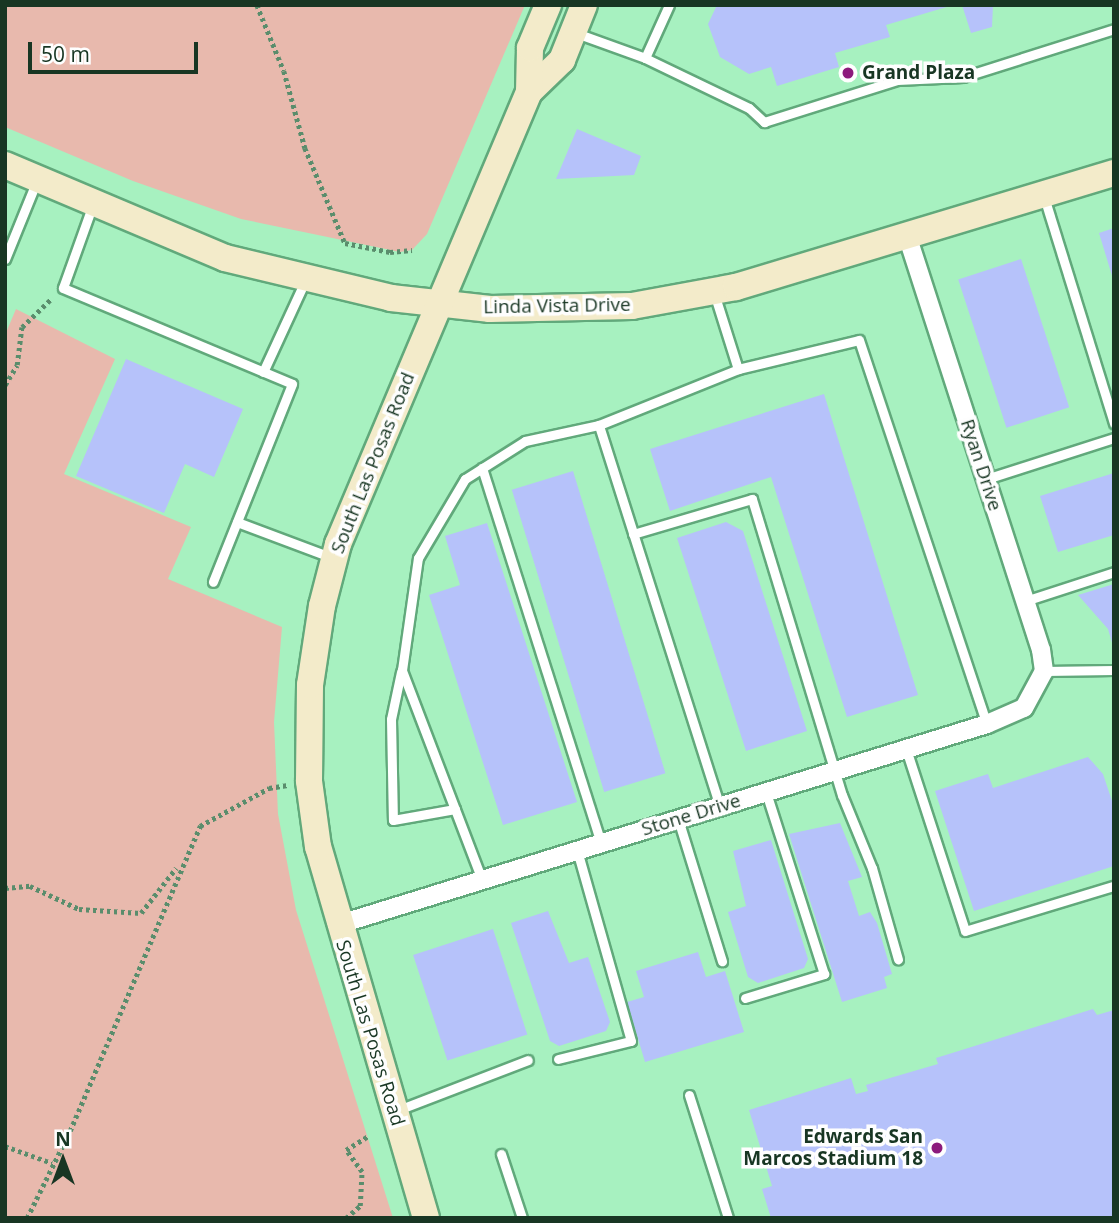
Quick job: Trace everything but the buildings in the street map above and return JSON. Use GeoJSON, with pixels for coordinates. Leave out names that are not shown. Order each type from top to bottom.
{"type":"FeatureCollection","features":[{"type":"Feature","properties":{"kind":"main road","name":"South Las Posas Road"},"geometry":{"type":"LineString","coordinates":[[426,1218],[337,925],[318,848],[309,781],[310,685],[334,559],[362,482],[529,92],[530,48],[548,5]]}},
{"type":"Feature","properties":{"kind":"main road","name":"South Las Posas Road"},"geometry":{"type":"LineString","coordinates":[[529,92],[562,60],[584,5]]}},
{"type":"Feature","properties":{"kind":"main road","name":"Linda Vista Drive"},"geometry":{"type":"LineString","coordinates":[[5,165],[225,258],[440,305],[632,306],[714,291],[908,238],[1114,173]]}},
{"type":"Feature","properties":{"kind":"street","name":"Ryan Drive"},"geometry":{"type":"LineString","coordinates":[[908,238],[1025,601],[1044,671]]}},
{"type":"Feature","properties":{"kind":"street","name":"Stone Drive"},"geometry":{"type":"LineString","coordinates":[[337,925],[987,724],[1024,708],[1037,692],[1044,671]]}},
{"type":"Feature","properties":{"kind":"lane"},"geometry":{"type":"LineString","coordinates":[[645,58],[670,5]]}},
{"type":"Feature","properties":{"kind":"lane"},"geometry":{"type":"LineString","coordinates":[[573,32],[645,58],[749,108],[764,122],[897,80],[963,77],[1114,29]]}},
{"type":"Feature","properties":{"kind":"lane"},"geometry":{"type":"LineString","coordinates":[[5,259],[37,178]]}},
{"type":"Feature","properties":{"kind":"lane"},"geometry":{"type":"LineString","coordinates":[[1043,196],[1114,423]]}},
{"type":"Feature","properties":{"kind":"lane"},"geometry":{"type":"LineString","coordinates":[[93,202],[63,288],[292,384],[213,582]]}},
{"type":"Feature","properties":{"kind":"lane"},"geometry":{"type":"LineString","coordinates":[[263,372],[307,278]]}},
{"type":"Feature","properties":{"kind":"lane"},"geometry":{"type":"LineString","coordinates":[[714,291],[737,369]]}},
{"type":"Feature","properties":{"kind":"lane"},"geometry":{"type":"LineString","coordinates":[[455,808],[393,820],[390,719],[402,670],[418,558],[465,479],[525,441],[598,425],[737,369],[859,340],[987,724]]}},
{"type":"Feature","properties":{"kind":"lane"},"geometry":{"type":"LineString","coordinates":[[598,425],[720,807]]}},
{"type":"Feature","properties":{"kind":"lane"},"geometry":{"type":"LineString","coordinates":[[986,479],[1114,438]]}},
{"type":"Feature","properties":{"kind":"lane"},"geometry":{"type":"LineString","coordinates":[[482,468],[601,843]]}},
{"type":"Feature","properties":{"kind":"lane"},"geometry":{"type":"LineString","coordinates":[[633,534],[752,499],[835,771],[872,867],[898,959]]}},
{"type":"Feature","properties":{"kind":"lane"},"geometry":{"type":"LineString","coordinates":[[237,522],[334,559]]}},
{"type":"Feature","properties":{"kind":"lane"},"geometry":{"type":"LineString","coordinates":[[1025,601],[1114,572]]}},
{"type":"Feature","properties":{"kind":"lane"},"geometry":{"type":"LineString","coordinates":[[402,670],[482,880]]}},
{"type":"Feature","properties":{"kind":"lane"},"geometry":{"type":"LineString","coordinates":[[1044,671],[1114,670]]}},
{"type":"Feature","properties":{"kind":"lane"},"geometry":{"type":"LineString","coordinates":[[906,749],[965,931],[1114,886]]}},
{"type":"Feature","properties":{"kind":"lane"},"geometry":{"type":"LineString","coordinates":[[746,998],[824,974],[766,792]]}},
{"type":"Feature","properties":{"kind":"lane"},"geometry":{"type":"LineString","coordinates":[[678,819],[722,961]]}},
{"type":"Feature","properties":{"kind":"lane"},"geometry":{"type":"LineString","coordinates":[[558,1059],[631,1041],[577,850]]}},
{"type":"Feature","properties":{"kind":"lane"},"geometry":{"type":"LineString","coordinates":[[393,1112],[528,1060]]}},
{"type":"Feature","properties":{"kind":"lane"},"geometry":{"type":"LineString","coordinates":[[688,1095],[728,1218]]}},
{"type":"Feature","properties":{"kind":"lane"},"geometry":{"type":"LineString","coordinates":[[501,1154],[522,1218]]}},
{"type":"Feature","properties":{"kind":"path"},"geometry":{"type":"LineString","coordinates":[[257,5],[284,71],[305,148],[345,243],[390,252],[411,250]]}},
{"type":"Feature","properties":{"kind":"path"},"geometry":{"type":"LineString","coordinates":[[5,385],[18,365],[22,327],[63,288]]}},
{"type":"Feature","properties":{"kind":"path"},"geometry":{"type":"LineString","coordinates":[[27,1218],[200,825],[269,788],[309,781]]}},
{"type":"Feature","properties":{"kind":"path"},"geometry":{"type":"LineString","coordinates":[[5,888],[30,886],[79,909],[141,913],[186,855]]}},
{"type":"Feature","properties":{"kind":"path"},"geometry":{"type":"LineString","coordinates":[[346,1218],[360,1206],[362,1172],[346,1150],[367,1138]]}},
{"type":"Feature","properties":{"kind":"path"},"geometry":{"type":"LineString","coordinates":[[5,1146],[52,1163]]}},
{"type":"Feature","properties":{"kind":"shaded area"},"geometry":{"type":"Polygon","coordinates":[[[5,5],[525,5],[427,234],[412,250],[400,252],[241,219],[133,181],[5,127],[5,5]]]}},
{"type":"Feature","properties":{"kind":"shaded area"},"geometry":{"type":"Polygon","coordinates":[[[16,309],[115,359],[64,474],[191,527],[168,579],[282,627],[274,722],[278,814],[296,910],[393,1218],[5,1218],[5,335],[16,309]]]}},
{"type":"Feature","properties":{"kind":"place","name":"Grand Plaza"},"geometry":{"type":"Point","coordinates":[848,73]}},
{"type":"Feature","properties":{"kind":"place","name":"Edwards San Marcos Stadium 18"},"geometry":{"type":"Point","coordinates":[937,1148]}}]}
